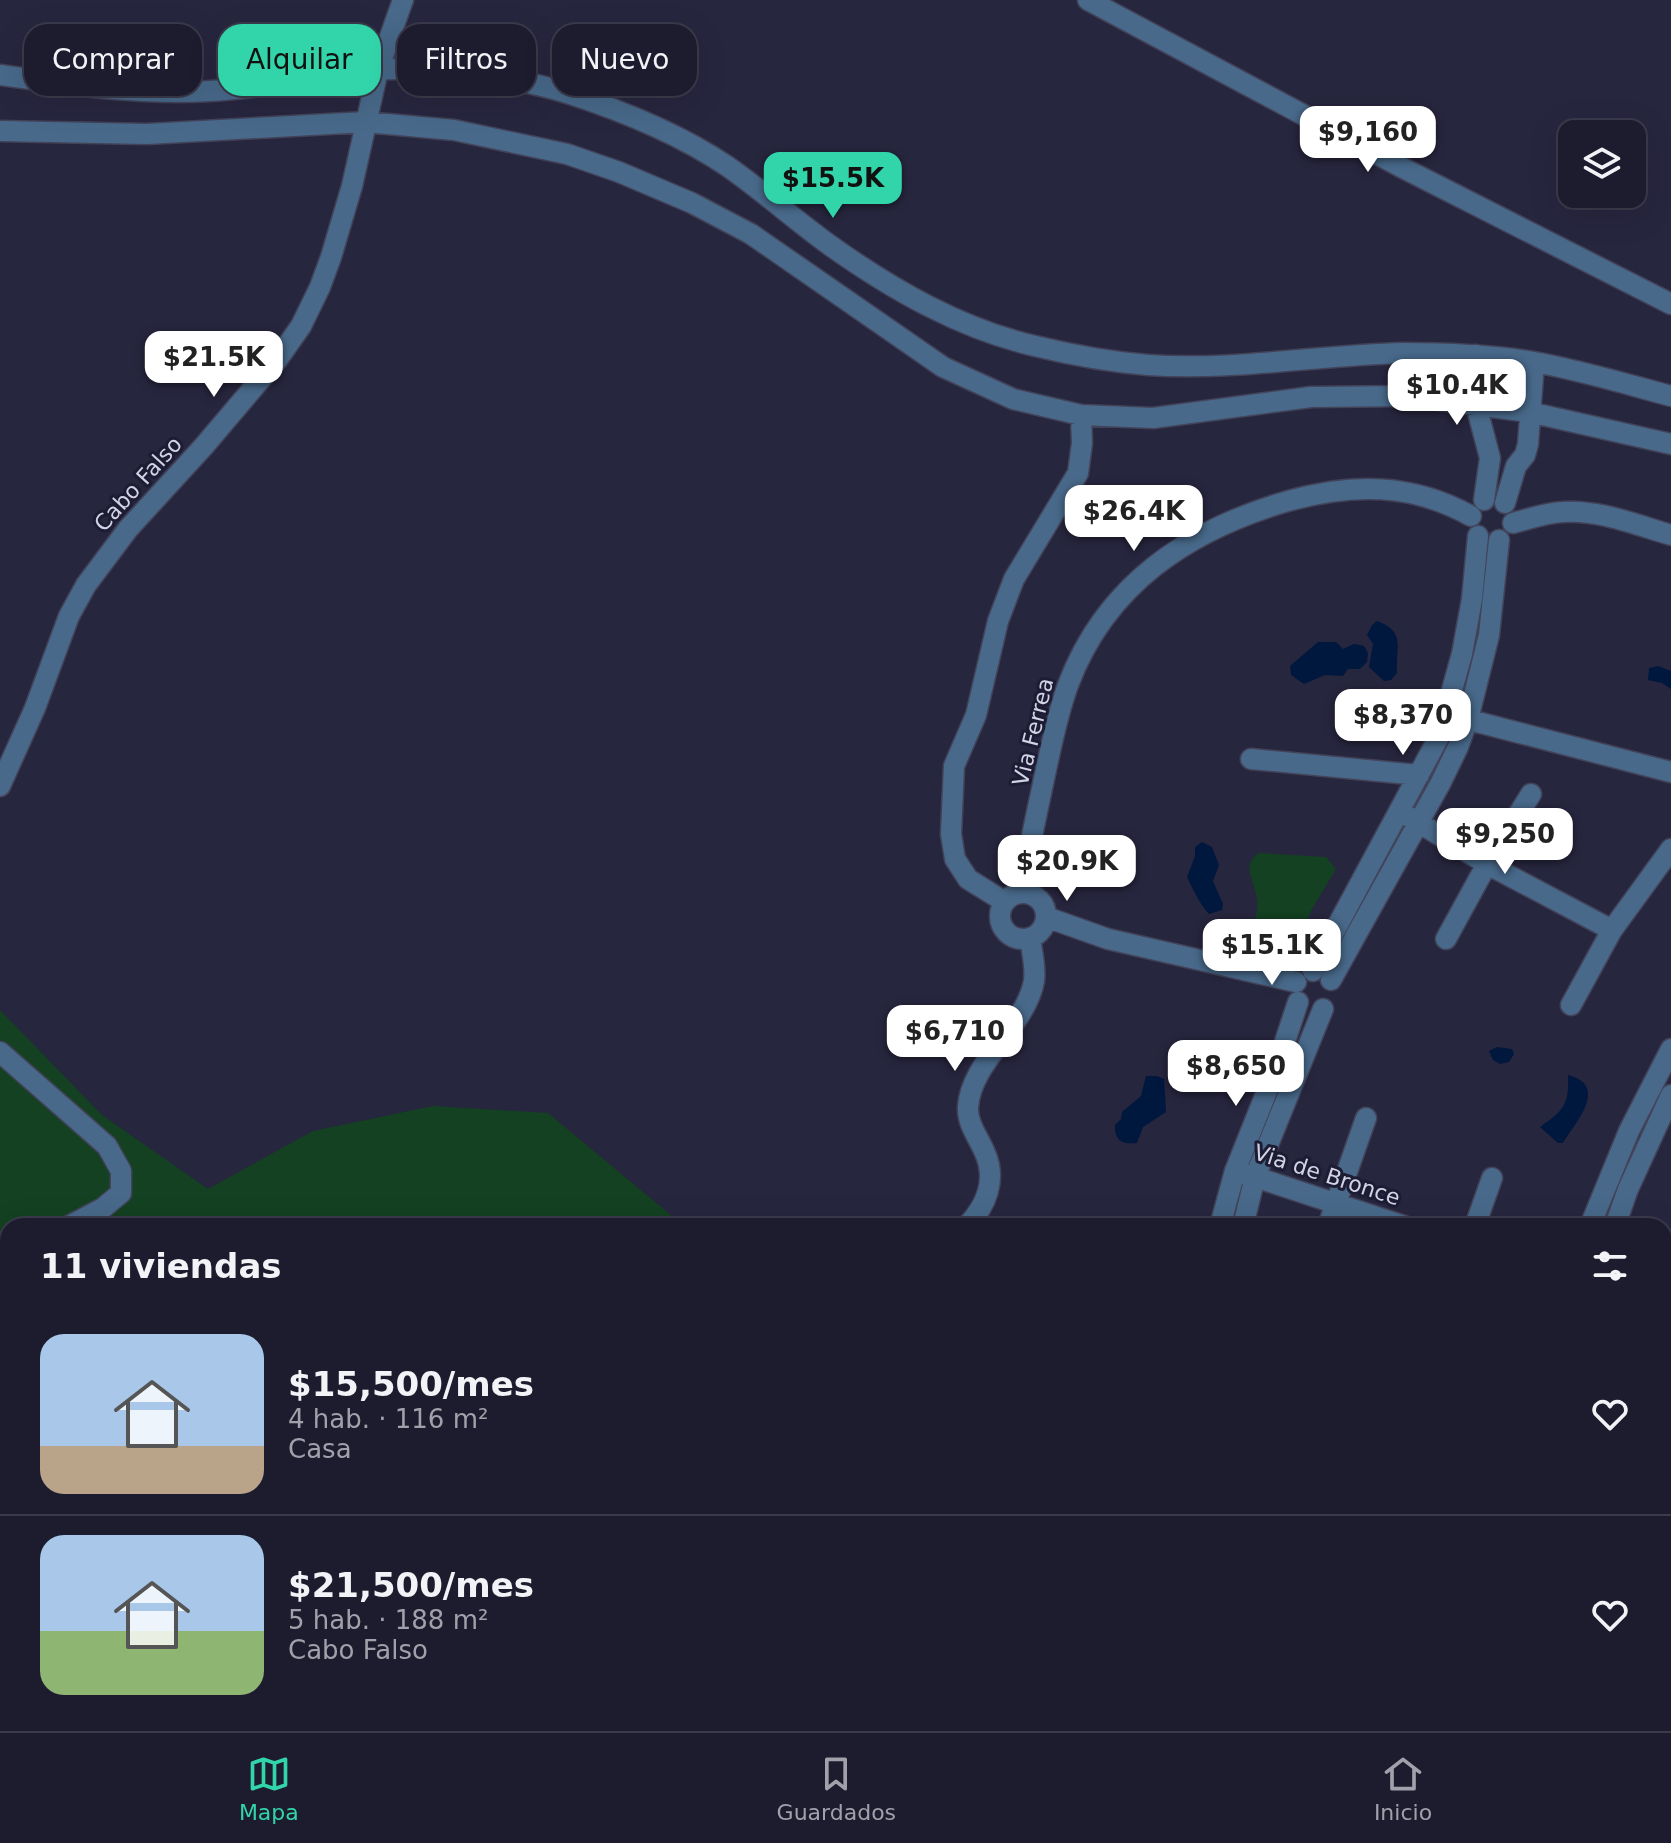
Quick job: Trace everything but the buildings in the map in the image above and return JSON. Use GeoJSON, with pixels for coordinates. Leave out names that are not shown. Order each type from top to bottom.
{"type":"FeatureCollection","features":[{"type":"Feature","properties":{"kind":"street","name":"Cabo Falso"},"geometry":{"type":"LineString","coordinates":[[381,62],[403,0]]}},
{"type":"Feature","properties":{"kind":"street"},"geometry":{"type":"LineString","coordinates":[[1088,0],[1403,168],[1671,304]]}},
{"type":"Feature","properties":{"kind":"street"},"geometry":{"type":"LineString","coordinates":[[381,70],[445,72],[560,91],[654,126],[724,163],[827,243],[878,278],[979,329],[1031,345],[1092,358],[1148,365],[1205,365],[1406,353],[1476,355],[1534,362],[1671,396]]}},
{"type":"Feature","properties":{"kind":"street"},"geometry":{"type":"LineString","coordinates":[[0,75],[81,86],[185,92],[218,90]]}},
{"type":"Feature","properties":{"kind":"street","name":"Cabo Falso"},"geometry":{"type":"LineString","coordinates":[[0,786],[31,720],[69,616],[86,585],[128,529],[204,446],[277,360],[301,326],[331,257],[352,186],[372,96]]}},
{"type":"Feature","properties":{"kind":"street"},"geometry":{"type":"LineString","coordinates":[[0,131],[147,134],[365,122],[454,130],[567,154],[692,203],[751,234],[943,367],[1013,399],[1081,415],[1153,418],[1264,402],[1409,396],[1529,412],[1671,444]]}},
{"type":"Feature","properties":{"kind":"street"},"geometry":{"type":"LineString","coordinates":[[1476,355],[1478,423],[1490,458],[1484,500]]}},
{"type":"Feature","properties":{"kind":"street"},"geometry":{"type":"LineString","coordinates":[[1505,503],[1516,466],[1525,455],[1534,362]]}},
{"type":"Feature","properties":{"kind":"street"},"geometry":{"type":"LineString","coordinates":[[1005,902],[963,875],[955,859],[951,834],[954,766],[976,715],[998,621],[1014,579],[1078,473],[1082,443],[1081,415]]}},
{"type":"Feature","properties":{"kind":"street","name":"Via Ferrea"},"geometry":{"type":"LineString","coordinates":[[1024,893],[1028,848],[1056,722],[1068,685],[1094,630],[1114,603],[1142,576],[1221,526],[1257,510],[1332,491],[1361,489],[1413,493],[1447,503],[1471,516]]}},
{"type":"Feature","properties":{"kind":"street"},"geometry":{"type":"LineString","coordinates":[[1484,500],[1505,503],[1510,509],[1511,530],[1499,540],[1485,540],[1478,536],[1473,531],[1473,509],[1484,500]]}},
{"type":"Feature","properties":{"kind":"street"},"geometry":{"type":"LineString","coordinates":[[1513,523],[1552,513],[1576,511],[1671,535]]}},
{"type":"Feature","properties":{"kind":"street"},"geometry":{"type":"LineString","coordinates":[[1243,1218],[1245,1174],[1277,1066],[1309,984],[1439,737],[1462,654],[1472,599],[1478,536]]}},
{"type":"Feature","properties":{"kind":"street"},"geometry":{"type":"LineString","coordinates":[[1323,1009],[1309,1010],[1309,984],[1417,823],[1440,784],[1468,719],[1489,635],[1499,540]]}},
{"type":"Feature","properties":{"kind":"street"},"geometry":{"type":"LineString","coordinates":[[1446,715],[1671,772]]}},
{"type":"Feature","properties":{"kind":"street"},"geometry":{"type":"LineString","coordinates":[[1251,759],[1419,775]]}},
{"type":"Feature","properties":{"kind":"street"},"geometry":{"type":"LineString","coordinates":[[1446,939],[1487,864],[1531,794]]}},
{"type":"Feature","properties":{"kind":"street"},"geometry":{"type":"LineString","coordinates":[[1400,811],[1487,864],[1612,930]]}},
{"type":"Feature","properties":{"kind":"street"},"geometry":{"type":"LineString","coordinates":[[1571,1005],[1612,930],[1671,849]]}},
{"type":"Feature","properties":{"kind":"street"},"geometry":{"type":"LineString","coordinates":[[1024,893],[1043,903],[1046,917],[1042,930],[1030,938],[1015,937],[1004,929],[1000,915],[1005,902],[1024,893]]}},
{"type":"Feature","properties":{"kind":"street"},"geometry":{"type":"LineString","coordinates":[[1046,917],[1108,939],[1309,984],[1333,986],[1332,1000],[1323,1009],[1224,1218]]}},
{"type":"Feature","properties":{"kind":"street"},"geometry":{"type":"LineString","coordinates":[[975,1218],[988,1198],[989,1181],[987,1156],[970,1124],[968,1108],[975,1081],[1033,986],[1035,970],[1030,938]]}},
{"type":"Feature","properties":{"kind":"street"},"geometry":{"type":"LineString","coordinates":[[1593,1218],[1629,1131],[1671,1049]]}},
{"type":"Feature","properties":{"kind":"street"},"geometry":{"type":"LineString","coordinates":[[0,1052],[107,1146],[121,1171],[121,1193],[84,1218]]}},
{"type":"Feature","properties":{"kind":"street"},"geometry":{"type":"LineString","coordinates":[[1618,1218],[1671,1095]]}},
{"type":"Feature","properties":{"kind":"street"},"geometry":{"type":"LineString","coordinates":[[1330,1218],[1366,1118]]}},
{"type":"Feature","properties":{"kind":"street","name":"Via de Bronce"},"geometry":{"type":"LineString","coordinates":[[1245,1174],[1381,1218]]}},
{"type":"Feature","properties":{"kind":"street"},"geometry":{"type":"LineString","coordinates":[[1478,1218],[1492,1178]]}},
{"type":"Feature","properties":{"kind":"green space"},"geometry":{"type":"Polygon","coordinates":[[[1259,853],[1326,857],[1336,869],[1301,933],[1290,935],[1281,943],[1250,931],[1257,904],[1249,869],[1253,858],[1259,853]]]}},
{"type":"Feature","properties":{"kind":"green space"},"geometry":{"type":"Polygon","coordinates":[[[0,1010],[102,1115],[208,1189],[313,1131],[433,1106],[548,1113],[674,1218],[0,1218],[0,1010]]]}},
{"type":"Feature","properties":{"kind":"water"},"geometry":{"type":"Polygon","coordinates":[[[1377,621],[1392,630],[1398,642],[1397,673],[1391,680],[1384,681],[1369,667],[1373,644],[1367,635],[1377,621]]]}},
{"type":"Feature","properties":{"kind":"water"},"geometry":{"type":"Polygon","coordinates":[[[1318,642],[1336,642],[1343,649],[1354,644],[1364,646],[1368,653],[1367,662],[1360,669],[1348,669],[1343,676],[1325,675],[1304,684],[1291,675],[1290,666],[1318,642]]]}},
{"type":"Feature","properties":{"kind":"water"},"geometry":{"type":"Polygon","coordinates":[[[1658,666],[1671,671],[1671,689],[1648,680],[1649,668],[1658,666]]]}},
{"type":"Feature","properties":{"kind":"water"},"geometry":{"type":"Polygon","coordinates":[[[1202,842],[1212,847],[1219,865],[1213,881],[1223,904],[1222,910],[1209,914],[1187,877],[1195,847],[1202,842]]]}},
{"type":"Feature","properties":{"kind":"water"},"geometry":{"type":"Polygon","coordinates":[[[1497,1047],[1512,1049],[1514,1054],[1509,1062],[1500,1064],[1493,1060],[1489,1051],[1497,1047]]]}},
{"type":"Feature","properties":{"kind":"water"},"geometry":{"type":"Polygon","coordinates":[[[1568,1075],[1581,1080],[1587,1088],[1588,1097],[1563,1143],[1558,1143],[1540,1127],[1564,1106],[1568,1075]]]}},
{"type":"Feature","properties":{"kind":"water"},"geometry":{"type":"Polygon","coordinates":[[[1146,1076],[1164,1079],[1166,1112],[1143,1127],[1137,1143],[1124,1142],[1116,1135],[1115,1125],[1121,1119],[1122,1112],[1141,1096],[1146,1076]]]}}]}
